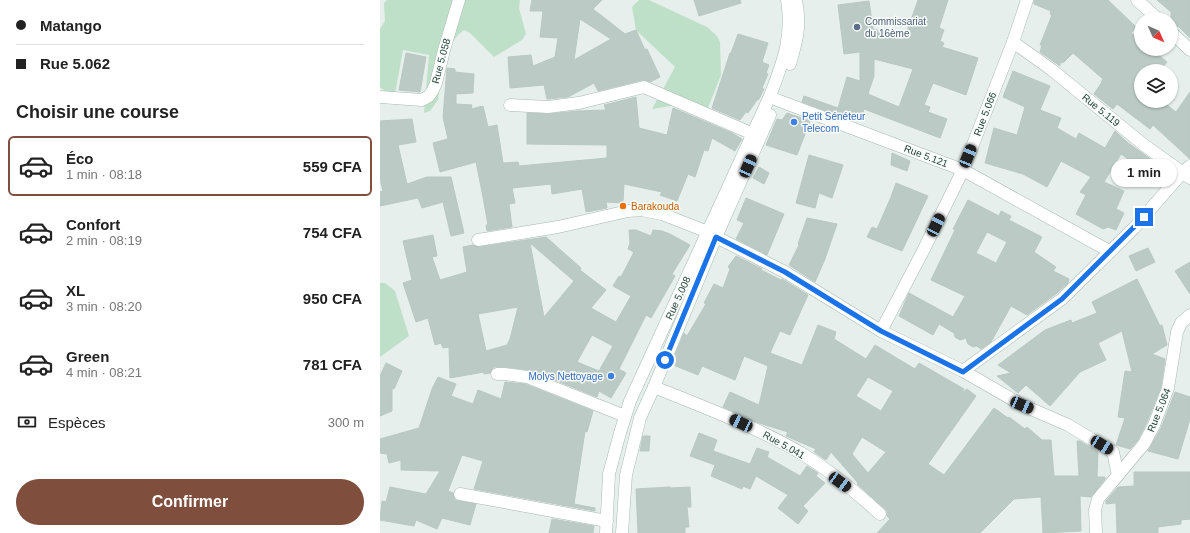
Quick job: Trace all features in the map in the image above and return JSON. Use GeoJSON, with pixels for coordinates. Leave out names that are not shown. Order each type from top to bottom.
{"type":"FeatureCollection","features":[{"type":"Feature","properties":{"kind":"street","name":"Rue 5.058"},"geometry":{"type":"LineString","coordinates":[[380,97],[422,100],[429,96],[436,83],[459,0]]}},
{"type":"Feature","properties":{"kind":"street","name":"Rue 5.008"},"geometry":{"type":"LineString","coordinates":[[622,533],[626,475],[640,418],[654,387],[712,234],[770,96],[782,62],[789,35],[787,0]]}},
{"type":"Feature","properties":{"kind":"street","name":"Rue 5.008"},"geometry":{"type":"LineString","coordinates":[[607,527],[610,474],[630,401],[777,100],[790,65],[798,35],[798,11],[796,0]]}},
{"type":"Feature","properties":{"kind":"street","name":"Rue 5.066"},"geometry":{"type":"LineString","coordinates":[[881,331],[963,170],[1027,0]]}},
{"type":"Feature","properties":{"kind":"street"},"geometry":{"type":"LineString","coordinates":[[1136,0],[1150,12]]}},
{"type":"Feature","properties":{"kind":"street"},"geometry":{"type":"LineString","coordinates":[[1178,39],[1190,50]]}},
{"type":"Feature","properties":{"kind":"street","name":"Rue 5.119"},"geometry":{"type":"LineString","coordinates":[[1012,42],[1052,70],[1144,145],[1187,172]]}},
{"type":"Feature","properties":{"kind":"street"},"geometry":{"type":"LineString","coordinates":[[510,105],[548,107],[579,103],[644,87],[753,134]]}},
{"type":"Feature","properties":{"kind":"street","name":"Rue 5.121"},"geometry":{"type":"LineString","coordinates":[[777,100],[963,170],[1109,251]]}},
{"type":"Feature","properties":{"kind":"street"},"geometry":{"type":"LineString","coordinates":[[963,372],[1062,299],[1134,228],[1187,172]]}},
{"type":"Feature","properties":{"kind":"street"},"geometry":{"type":"LineString","coordinates":[[478,240],[550,228],[628,211],[642,210],[662,214],[712,234],[785,272],[881,331],[963,372],[1022,405],[1068,425],[1113,452],[1118,475]]}},
{"type":"Feature","properties":{"kind":"street","name":"Rue 5.064"},"geometry":{"type":"LineString","coordinates":[[1096,533],[1095,510],[1098,499],[1144,444],[1154,425],[1168,388],[1177,332],[1181,323],[1190,315]]}},
{"type":"Feature","properties":{"kind":"street"},"geometry":{"type":"LineString","coordinates":[[497,374],[527,377],[625,416]]}},
{"type":"Feature","properties":{"kind":"street","name":"Rue 5.041"},"geometry":{"type":"LineString","coordinates":[[654,387],[730,418],[801,454],[858,495],[880,514]]}},
{"type":"Feature","properties":{"kind":"street"},"geometry":{"type":"LineString","coordinates":[[460,494],[607,527]]}},
{"type":"Feature","properties":{"kind":"green space"},"geometry":{"type":"Polygon","coordinates":[[[387,0],[520,0],[519,8],[526,34],[522,40],[494,57],[470,33],[464,30],[445,51],[438,100],[430,111],[424,113],[429,55],[403,50],[394,99],[380,87],[380,29],[385,21],[384,3],[387,0]]]}},
{"type":"Feature","properties":{"kind":"green space"},"geometry":{"type":"Polygon","coordinates":[[[639,0],[649,0],[707,27],[717,36],[720,42],[721,75],[706,113],[684,104],[652,109],[675,67],[636,30],[632,7],[639,0]]]}},
{"type":"Feature","properties":{"kind":"green space"},"geometry":{"type":"Polygon","coordinates":[[[380,283],[385,283],[395,291],[409,336],[380,357],[380,283]]]}},
{"type":"Feature","properties":{"kind":"building"},"geometry":{"type":"Polygon","coordinates":[[[532,0],[602,0],[593,9],[625,34],[636,30],[660,77],[650,82],[642,80],[598,91],[594,83],[568,97],[548,99],[544,85],[510,88],[508,57],[531,55],[533,66],[555,57],[558,38],[540,37],[543,11],[530,11],[532,0]],[[580,19],[574,60],[611,39],[580,19]]]}},
{"type":"Feature","properties":{"kind":"building"},"geometry":{"type":"Polygon","coordinates":[[[694,0],[740,0],[741,3],[699,16],[694,0]]]}},
{"type":"Feature","properties":{"kind":"building"},"geometry":{"type":"Polygon","coordinates":[[[918,0],[948,0],[939,28],[944,30],[940,41],[944,43],[942,47],[978,58],[966,95],[933,83],[924,105],[930,107],[928,112],[947,119],[940,138],[864,109],[861,118],[852,116],[851,120],[802,102],[804,96],[838,108],[847,77],[860,81],[860,52],[844,54],[838,5],[869,1],[873,29],[905,37],[918,0]],[[874,59],[874,76],[868,94],[899,107],[913,69],[874,59]]]}},
{"type":"Feature","properties":{"kind":"building"},"geometry":{"type":"Polygon","coordinates":[[[1034,0],[1108,0],[1134,25],[1134,29],[1131,33],[1134,35],[1134,56],[1160,56],[1167,62],[1165,64],[1134,64],[1134,108],[1171,108],[1176,112],[1190,92],[1190,159],[1153,125],[1150,129],[1117,104],[1113,109],[1094,94],[1103,79],[1073,53],[1064,62],[1060,63],[1060,66],[1040,52],[1042,45],[1040,45],[1052,15],[1050,14],[1051,11],[1034,4],[1034,0]]]}},
{"type":"Feature","properties":{"kind":"building"},"geometry":{"type":"Polygon","coordinates":[[[1157,0],[1190,0],[1190,38],[1178,26],[1178,12],[1171,12],[1157,0]]]}},
{"type":"Feature","properties":{"kind":"building"},"geometry":{"type":"Polygon","coordinates":[[[738,34],[768,43],[762,62],[769,65],[766,73],[768,74],[762,88],[764,89],[759,99],[748,113],[746,112],[740,120],[712,108],[730,53],[738,34]]]}},
{"type":"Feature","properties":{"kind":"building"},"geometry":{"type":"Polygon","coordinates":[[[406,53],[426,57],[420,92],[399,90],[406,53]]]}},
{"type":"Feature","properties":{"kind":"building"},"geometry":{"type":"Polygon","coordinates":[[[447,68],[455,69],[455,72],[474,74],[473,93],[456,94],[456,104],[472,105],[471,109],[483,106],[488,127],[497,125],[503,163],[518,162],[519,166],[607,158],[607,145],[527,144],[527,113],[549,114],[606,110],[604,105],[636,97],[639,128],[667,135],[673,108],[732,133],[742,139],[735,151],[712,138],[708,151],[704,150],[695,177],[688,174],[677,201],[660,195],[662,192],[624,184],[623,203],[606,202],[607,208],[586,212],[582,189],[552,194],[551,184],[512,188],[515,203],[509,204],[512,227],[487,231],[486,225],[488,225],[476,162],[440,172],[433,143],[448,139],[443,117],[447,68]]]}},
{"type":"Feature","properties":{"kind":"building"},"geometry":{"type":"Polygon","coordinates":[[[1013,71],[1050,86],[1040,110],[1061,118],[1057,128],[1076,139],[1079,133],[1105,148],[1115,131],[1127,142],[1171,174],[1163,184],[1121,154],[1104,182],[1124,191],[1116,209],[1124,213],[1116,230],[1108,227],[1103,229],[1076,214],[1086,195],[1080,192],[1091,177],[1061,161],[1047,187],[1023,174],[985,163],[994,128],[1017,135],[1025,107],[1003,97],[1013,71]]]}},
{"type":"Feature","properties":{"kind":"building"},"geometry":{"type":"Polygon","coordinates":[[[787,113],[810,121],[797,155],[766,145],[777,119],[782,120],[787,113]]]}},
{"type":"Feature","properties":{"kind":"building"},"geometry":{"type":"Polygon","coordinates":[[[412,119],[416,142],[398,145],[407,184],[427,177],[451,177],[464,233],[451,236],[443,202],[422,208],[418,198],[380,206],[380,192],[383,191],[380,179],[380,121],[412,119]]]}},
{"type":"Feature","properties":{"kind":"building"},"geometry":{"type":"Polygon","coordinates":[[[892,153],[910,161],[907,171],[891,165],[892,153]]]}},
{"type":"Feature","properties":{"kind":"building"},"geometry":{"type":"Polygon","coordinates":[[[809,155],[843,165],[832,198],[819,193],[815,208],[796,203],[809,155]]]}},
{"type":"Feature","properties":{"kind":"building"},"geometry":{"type":"Polygon","coordinates":[[[759,167],[769,173],[764,184],[753,178],[759,167]]]}},
{"type":"Feature","properties":{"kind":"building"},"geometry":{"type":"Polygon","coordinates":[[[896,183],[928,196],[902,251],[867,237],[872,227],[877,229],[896,183]]]}},
{"type":"Feature","properties":{"kind":"building"},"geometry":{"type":"Polygon","coordinates":[[[746,198],[784,214],[767,255],[736,239],[744,223],[737,220],[746,198]]]}},
{"type":"Feature","properties":{"kind":"building"},"geometry":{"type":"Polygon","coordinates":[[[968,200],[999,216],[1001,211],[1011,216],[1009,220],[1042,237],[1034,252],[1056,267],[1053,271],[1069,279],[1068,283],[1027,315],[1011,306],[991,342],[981,349],[977,346],[973,347],[968,344],[966,338],[960,340],[955,337],[954,333],[939,324],[933,335],[899,316],[909,293],[953,317],[965,296],[931,280],[955,230],[953,229],[968,200]],[[987,232],[976,253],[996,263],[1007,242],[987,232]]]}},
{"type":"Feature","properties":{"kind":"building"},"geometry":{"type":"Polygon","coordinates":[[[807,218],[837,224],[815,282],[789,265],[799,245],[798,244],[807,218]]]}},
{"type":"Feature","properties":{"kind":"building"},"geometry":{"type":"Polygon","coordinates":[[[629,230],[636,230],[651,236],[653,230],[670,234],[690,245],[672,274],[675,276],[651,318],[646,315],[619,369],[626,373],[611,398],[599,391],[597,397],[530,370],[506,367],[494,367],[490,373],[484,374],[484,372],[450,378],[449,347],[443,348],[441,343],[435,345],[428,318],[416,322],[403,283],[412,280],[403,241],[433,235],[437,256],[432,257],[440,280],[467,272],[463,247],[473,245],[479,247],[546,237],[581,268],[580,270],[606,290],[591,308],[616,322],[631,296],[613,286],[619,276],[621,277],[634,252],[628,249],[630,243],[629,230]],[[530,243],[544,317],[574,281],[530,243]],[[518,307],[478,314],[486,351],[507,345],[510,339],[518,307]],[[592,335],[577,362],[599,371],[613,346],[592,335]]]}},
{"type":"Feature","properties":{"kind":"building"},"geometry":{"type":"Polygon","coordinates":[[[1148,248],[1155,262],[1136,271],[1129,256],[1148,248]]]}},
{"type":"Feature","properties":{"kind":"building"},"geometry":{"type":"Polygon","coordinates":[[[736,256],[781,280],[782,279],[808,295],[790,335],[780,331],[770,353],[802,365],[818,325],[836,332],[834,339],[866,359],[875,345],[915,369],[919,363],[964,389],[962,393],[967,389],[976,396],[928,464],[944,475],[994,408],[1025,429],[1027,427],[1042,440],[1051,440],[1054,476],[1079,476],[1077,441],[1080,441],[1098,452],[1097,477],[1105,477],[1105,479],[1091,497],[1080,496],[1081,531],[1043,533],[1041,497],[1014,499],[980,533],[877,533],[890,519],[887,516],[887,511],[857,484],[858,483],[831,452],[826,460],[814,452],[816,449],[786,436],[788,432],[756,422],[723,407],[730,392],[759,405],[768,366],[744,356],[735,380],[702,366],[698,375],[671,364],[684,333],[687,336],[706,304],[704,303],[714,284],[723,288],[730,269],[728,267],[736,256]],[[868,377],[856,396],[881,411],[893,391],[868,377]],[[862,437],[852,454],[868,473],[886,452],[862,437]]]}},
{"type":"Feature","properties":{"kind":"building"},"geometry":{"type":"Polygon","coordinates":[[[1190,262],[1190,294],[1175,271],[1190,262]]]}},
{"type":"Feature","properties":{"kind":"building"},"geometry":{"type":"Polygon","coordinates":[[[1137,279],[1160,326],[1162,325],[1167,345],[1152,354],[1165,359],[1161,387],[1138,440],[1130,449],[1116,445],[1125,418],[1118,417],[1125,371],[1132,372],[1122,331],[1098,343],[1106,360],[1080,372],[1050,406],[1026,385],[1018,393],[997,376],[1011,373],[998,365],[1045,330],[1071,320],[1072,323],[1097,313],[1092,302],[1137,279]]]}},
{"type":"Feature","properties":{"kind":"building"},"geometry":{"type":"Polygon","coordinates":[[[386,363],[402,371],[394,389],[392,388],[392,411],[380,416],[380,376],[386,363]]]}},
{"type":"Feature","properties":{"kind":"building"},"geometry":{"type":"Polygon","coordinates":[[[438,377],[456,384],[451,396],[473,404],[478,390],[501,399],[505,382],[525,384],[593,411],[587,432],[585,431],[574,504],[595,508],[595,511],[474,489],[483,461],[462,455],[448,491],[453,493],[455,500],[476,504],[470,525],[442,518],[437,529],[416,520],[414,526],[380,520],[382,501],[386,502],[390,487],[426,494],[440,471],[401,470],[401,460],[389,463],[387,454],[380,453],[380,439],[419,428],[432,389],[438,377]]]}},
{"type":"Feature","properties":{"kind":"building"},"geometry":{"type":"Polygon","coordinates":[[[1175,392],[1190,397],[1190,419],[1178,459],[1148,451],[1161,428],[1175,392]]]}},
{"type":"Feature","properties":{"kind":"building"},"geometry":{"type":"Polygon","coordinates":[[[699,433],[717,440],[713,451],[750,464],[757,448],[769,452],[767,457],[800,476],[807,466],[818,473],[816,476],[825,483],[803,506],[808,511],[798,524],[778,508],[788,495],[756,476],[750,489],[743,486],[742,489],[711,476],[715,465],[690,456],[699,433]]]}},
{"type":"Feature","properties":{"kind":"building"},"geometry":{"type":"Polygon","coordinates":[[[643,436],[650,436],[649,451],[640,451],[643,436]]]}},
{"type":"Feature","properties":{"kind":"building"},"geometry":{"type":"Polygon","coordinates":[[[1134,472],[1190,472],[1190,519],[1181,520],[1181,524],[1158,527],[1158,533],[1117,533],[1116,503],[1106,504],[1106,501],[1118,487],[1134,486],[1134,472]]]}},
{"type":"Feature","properties":{"kind":"building"},"geometry":{"type":"Polygon","coordinates":[[[690,487],[691,507],[687,507],[689,527],[685,527],[685,533],[638,533],[636,489],[690,487]]]}},
{"type":"Feature","properties":{"kind":"building"},"geometry":{"type":"Polygon","coordinates":[[[552,519],[594,526],[593,533],[549,533],[552,519]]]}},
{"type":"Feature","properties":{"kind":"place","name":"Commissariat du 16ème"},"geometry":{"type":"Point","coordinates":[857,27]}},
{"type":"Feature","properties":{"kind":"place","name":"Petit Sénéteur Telecom"},"geometry":{"type":"Point","coordinates":[794,122]}},
{"type":"Feature","properties":{"kind":"place","name":"Barakouda"},"geometry":{"type":"Point","coordinates":[623,206]}},
{"type":"Feature","properties":{"kind":"place","name":"Molys Nettoyage"},"geometry":{"type":"Point","coordinates":[611,376]}},
{"type":"Feature","properties":{"kind":"route"},"geometry":{"type":"LineString","coordinates":[[665,360],[716,237],[785,272],[881,331],[963,372],[1062,299],[1144,217]]}}]}
